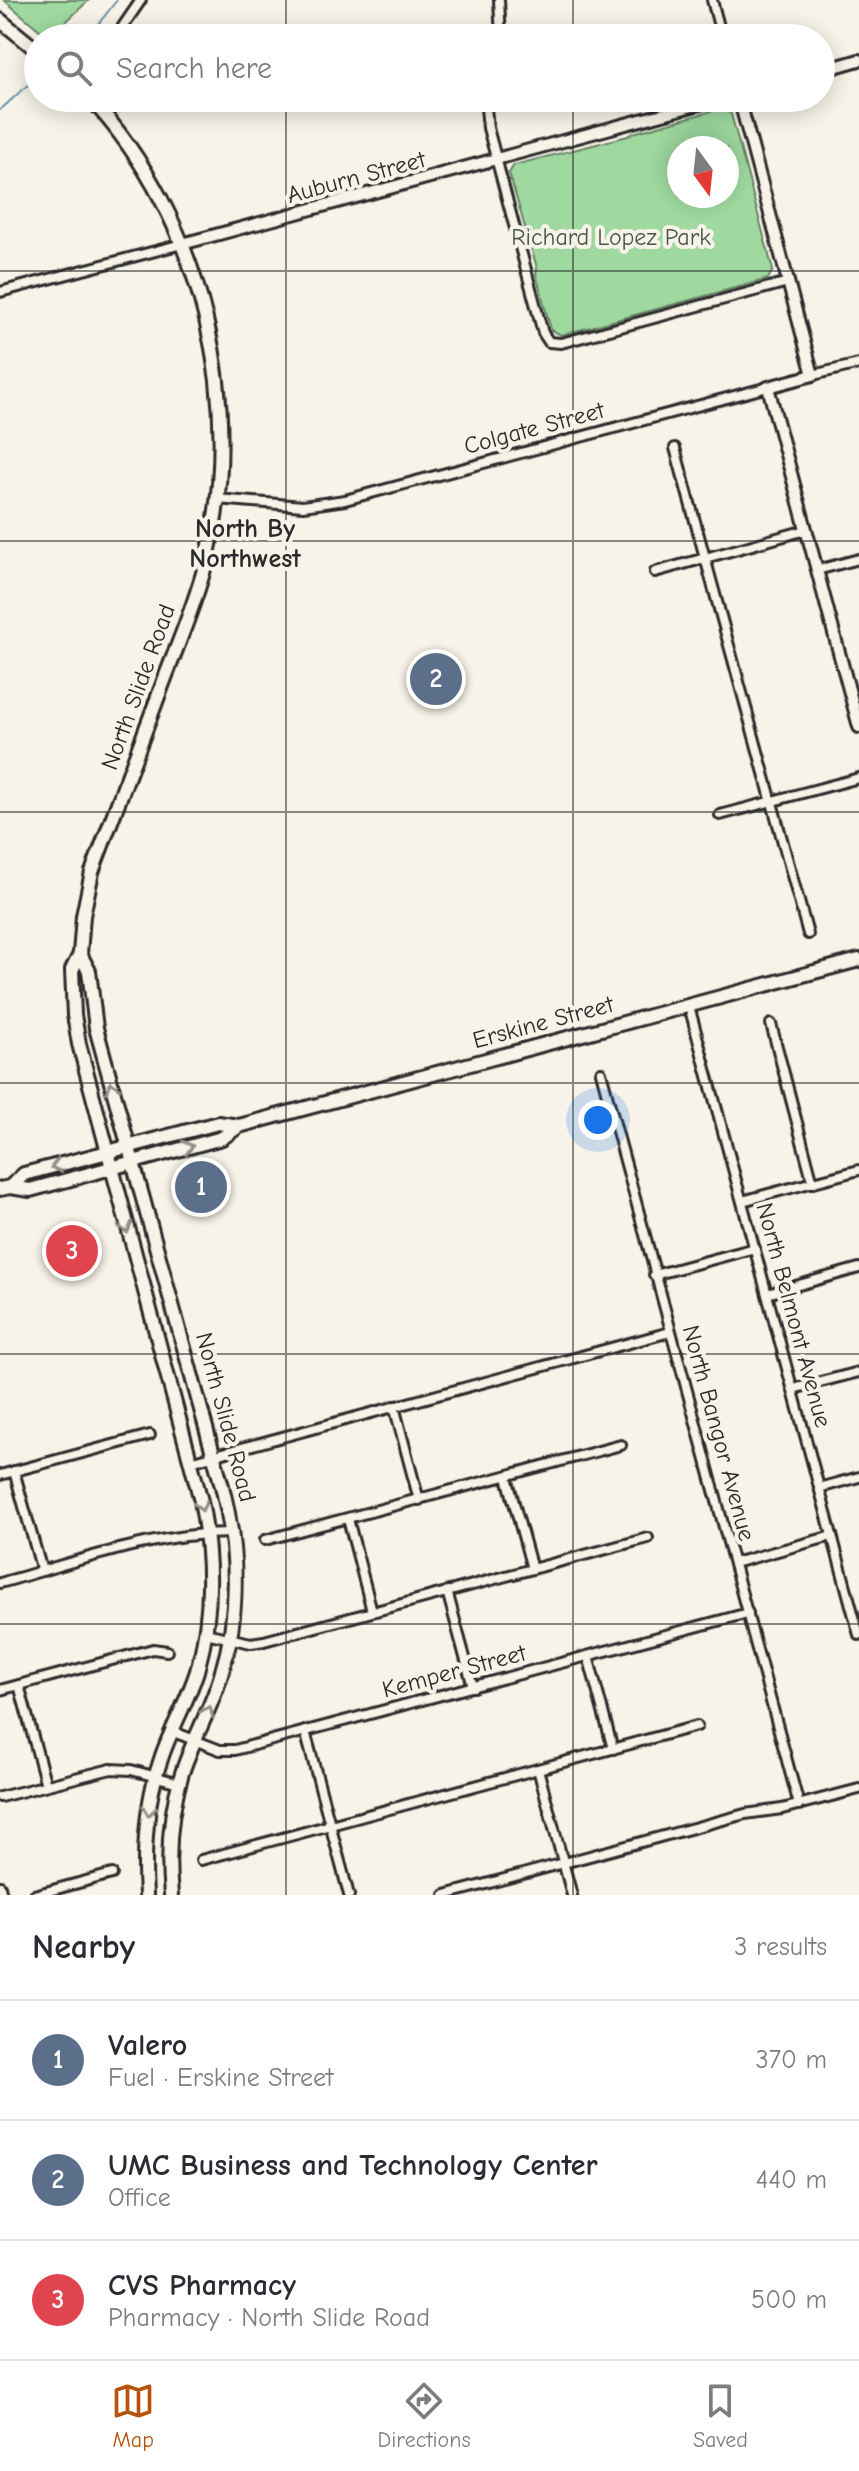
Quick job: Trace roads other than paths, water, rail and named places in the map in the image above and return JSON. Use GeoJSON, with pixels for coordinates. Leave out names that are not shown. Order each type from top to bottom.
{"type":"FeatureCollection","features":[{"type":"Feature","properties":{"kind":"main road"},"geometry":{"type":"LineString","coordinates":[[0,19],[24,39]]}},
{"type":"Feature","properties":{"kind":"main road","name":"North Slide Road"},"geometry":{"type":"LineString","coordinates":[[101,112],[136,155],[182,244],[206,319],[216,376],[220,425],[217,499],[205,565],[92,872],[83,916],[80,954],[72,970],[76,1028],[201,1501],[206,1533],[210,1594],[205,1633],[193,1683],[155,1776],[146,1837],[146,1895]]}},
{"type":"Feature","properties":{"kind":"main road","name":"North Slide Road"},"geometry":{"type":"LineString","coordinates":[[80,954],[89,971],[96,1028],[179,1324],[232,1533],[235,1585],[230,1638],[218,1686],[179,1783],[170,1845],[171,1895]]}},
{"type":"Feature","properties":{"kind":"main road","name":"Erskine Street"},"geometry":{"type":"LineString","coordinates":[[5,1188],[30,1190],[222,1138],[239,1126],[859,960]]}},
{"type":"Feature","properties":{"kind":"main road","name":"Erskine Street"},"geometry":{"type":"LineString","coordinates":[[5,1188],[24,1174],[129,1146],[218,1123],[239,1126]]}},
{"type":"Feature","properties":{"kind":"main road"},"geometry":{"type":"LineString","coordinates":[[155,1332],[179,1324]]}},
{"type":"Feature","properties":{"kind":"street"},"geometry":{"type":"LineString","coordinates":[[125,24],[141,0]]}},
{"type":"Feature","properties":{"kind":"street"},"geometry":{"type":"LineString","coordinates":[[499,0],[500,24]]}},
{"type":"Feature","properties":{"kind":"street"},"geometry":{"type":"LineString","coordinates":[[712,0],[718,24]]}},
{"type":"Feature","properties":{"kind":"street"},"geometry":{"type":"LineString","coordinates":[[835,67],[859,60]]}},
{"type":"Feature","properties":{"kind":"street"},"geometry":{"type":"LineString","coordinates":[[486,112],[543,333],[549,342],[561,343],[788,282]]}},
{"type":"Feature","properties":{"kind":"street","name":"Auburn Street"},"geometry":{"type":"LineString","coordinates":[[0,292],[670,112]]}},
{"type":"Feature","properties":{"kind":"street"},"geometry":{"type":"LineString","coordinates":[[743,112],[813,375]]}},
{"type":"Feature","properties":{"kind":"street","name":"Colgate Street"},"geometry":{"type":"LineString","coordinates":[[217,499],[283,505],[330,503],[859,364]]}},
{"type":"Feature","properties":{"kind":"street"},"geometry":{"type":"LineString","coordinates":[[768,387],[859,727]]}},
{"type":"Feature","properties":{"kind":"street"},"geometry":{"type":"LineString","coordinates":[[675,448],[808,934]]}},
{"type":"Feature","properties":{"kind":"street"},"geometry":{"type":"LineString","coordinates":[[655,572],[806,530]]}},
{"type":"Feature","properties":{"kind":"street"},"geometry":{"type":"LineString","coordinates":[[817,570],[859,559]]}},
{"type":"Feature","properties":{"kind":"street"},"geometry":{"type":"LineString","coordinates":[[720,815],[859,778]]}},
{"type":"Feature","properties":{"kind":"street","name":"North Belmont Avenue"},"geometry":{"type":"LineString","coordinates":[[689,1006],[859,1635]]}},
{"type":"Feature","properties":{"kind":"street"},"geometry":{"type":"LineString","coordinates":[[771,1024],[813,1183]]}},
{"type":"Feature","properties":{"kind":"street","name":"North Bangor Avenue"},"geometry":{"type":"LineString","coordinates":[[601,1072],[799,1805]]}},
{"type":"Feature","properties":{"kind":"street"},"geometry":{"type":"LineString","coordinates":[[742,1201],[859,1170]]}},
{"type":"Feature","properties":{"kind":"street"},"geometry":{"type":"LineString","coordinates":[[654,1275],[755,1248]]}},
{"type":"Feature","properties":{"kind":"street"},"geometry":{"type":"LineString","coordinates":[[767,1294],[859,1268]]}},
{"type":"Feature","properties":{"kind":"street"},"geometry":{"type":"LineString","coordinates":[[190,1462],[670,1332]]}},
{"type":"Feature","properties":{"kind":"street"},"geometry":{"type":"LineString","coordinates":[[793,1389],[859,1372]]}},
{"type":"Feature","properties":{"kind":"street"},"geometry":{"type":"LineString","coordinates":[[394,1406],[419,1500]]}},
{"type":"Feature","properties":{"kind":"street"},"geometry":{"type":"LineString","coordinates":[[0,1475],[150,1435]]}},
{"type":"Feature","properties":{"kind":"street"},"geometry":{"type":"LineString","coordinates":[[265,1540],[621,1445]]}},
{"type":"Feature","properties":{"kind":"street"},"geometry":{"type":"LineString","coordinates":[[14,1471],[42,1571]]}},
{"type":"Feature","properties":{"kind":"street"},"geometry":{"type":"LineString","coordinates":[[507,1477],[532,1569]]}},
{"type":"Feature","properties":{"kind":"street"},"geometry":{"type":"LineString","coordinates":[[819,1488],[859,1477]]}},
{"type":"Feature","properties":{"kind":"street"},"geometry":{"type":"LineString","coordinates":[[348,1519],[372,1611]]}},
{"type":"Feature","properties":{"kind":"street"},"geometry":{"type":"LineString","coordinates":[[0,1583],[158,1539],[232,1533]]}},
{"type":"Feature","properties":{"kind":"street"},"geometry":{"type":"LineString","coordinates":[[734,1563],[832,1536]]}},
{"type":"Feature","properties":{"kind":"street"},"geometry":{"type":"LineString","coordinates":[[205,1633],[251,1643],[264,1641],[648,1538]]}},
{"type":"Feature","properties":{"kind":"street"},"geometry":{"type":"LineString","coordinates":[[846,1587],[859,1583]]}},
{"type":"Feature","properties":{"kind":"street"},"geometry":{"type":"LineString","coordinates":[[447,1591],[473,1687]]}},
{"type":"Feature","properties":{"kind":"street","name":"Kemper Street"},"geometry":{"type":"LineString","coordinates":[[171,1731],[220,1750],[235,1750],[748,1613]]}},
{"type":"Feature","properties":{"kind":"street"},"geometry":{"type":"LineString","coordinates":[[0,1690],[153,1649],[167,1651]]}},
{"type":"Feature","properties":{"kind":"street"},"geometry":{"type":"LineString","coordinates":[[588,1656],[613,1749]]}},
{"type":"Feature","properties":{"kind":"street"},"geometry":{"type":"LineString","coordinates":[[19,1685],[46,1785]]}},
{"type":"Feature","properties":{"kind":"street"},"geometry":{"type":"LineString","coordinates":[[201,1860],[697,1726]]}},
{"type":"Feature","properties":{"kind":"street"},"geometry":{"type":"LineString","coordinates":[[305,1731],[349,1895]]}},
{"type":"Feature","properties":{"kind":"street"},"geometry":{"type":"LineString","coordinates":[[0,1797],[111,1769],[179,1783]]}},
{"type":"Feature","properties":{"kind":"street"},"geometry":{"type":"LineString","coordinates":[[538,1769],[572,1895]]}},
{"type":"Feature","properties":{"kind":"street"},"geometry":{"type":"LineString","coordinates":[[445,1895],[745,1814],[799,1805],[859,1789]]}},
{"type":"Feature","properties":{"kind":"street"},"geometry":{"type":"LineString","coordinates":[[34,1895],[112,1874]]}},
{"type":"Feature","properties":{"kind":"street"},"geometry":{"type":"LineString","coordinates":[[0,1886],[2,1895]]}},
{"type":"Feature","properties":{"kind":"waterway"},"geometry":{"type":"LineString","coordinates":[[98,24],[117,0]]}},
{"type":"Feature","properties":{"kind":"waterway"},"geometry":{"type":"LineString","coordinates":[[0,110],[24,89]]}},
{"type":"Feature","properties":{"kind":"place","name":"UMC Business and Technology Center"},"geometry":{"type":"Point","coordinates":[436,679]}},
{"type":"Feature","properties":{"kind":"place","name":"Valero"},"geometry":{"type":"Point","coordinates":[201,1187]}},
{"type":"Feature","properties":{"kind":"place","name":"CVS Pharmacy"},"geometry":{"type":"Point","coordinates":[72,1251]}},
{"type":"Feature","properties":{"kind":"district","name":"North By Northwest"},"geometry":{"type":"Point","coordinates":[245,543]}},
{"type":"Feature","properties":{"kind":"park label","name":"Richard Lopez Park"},"geometry":{"type":"Point","coordinates":[611,237]}}]}
